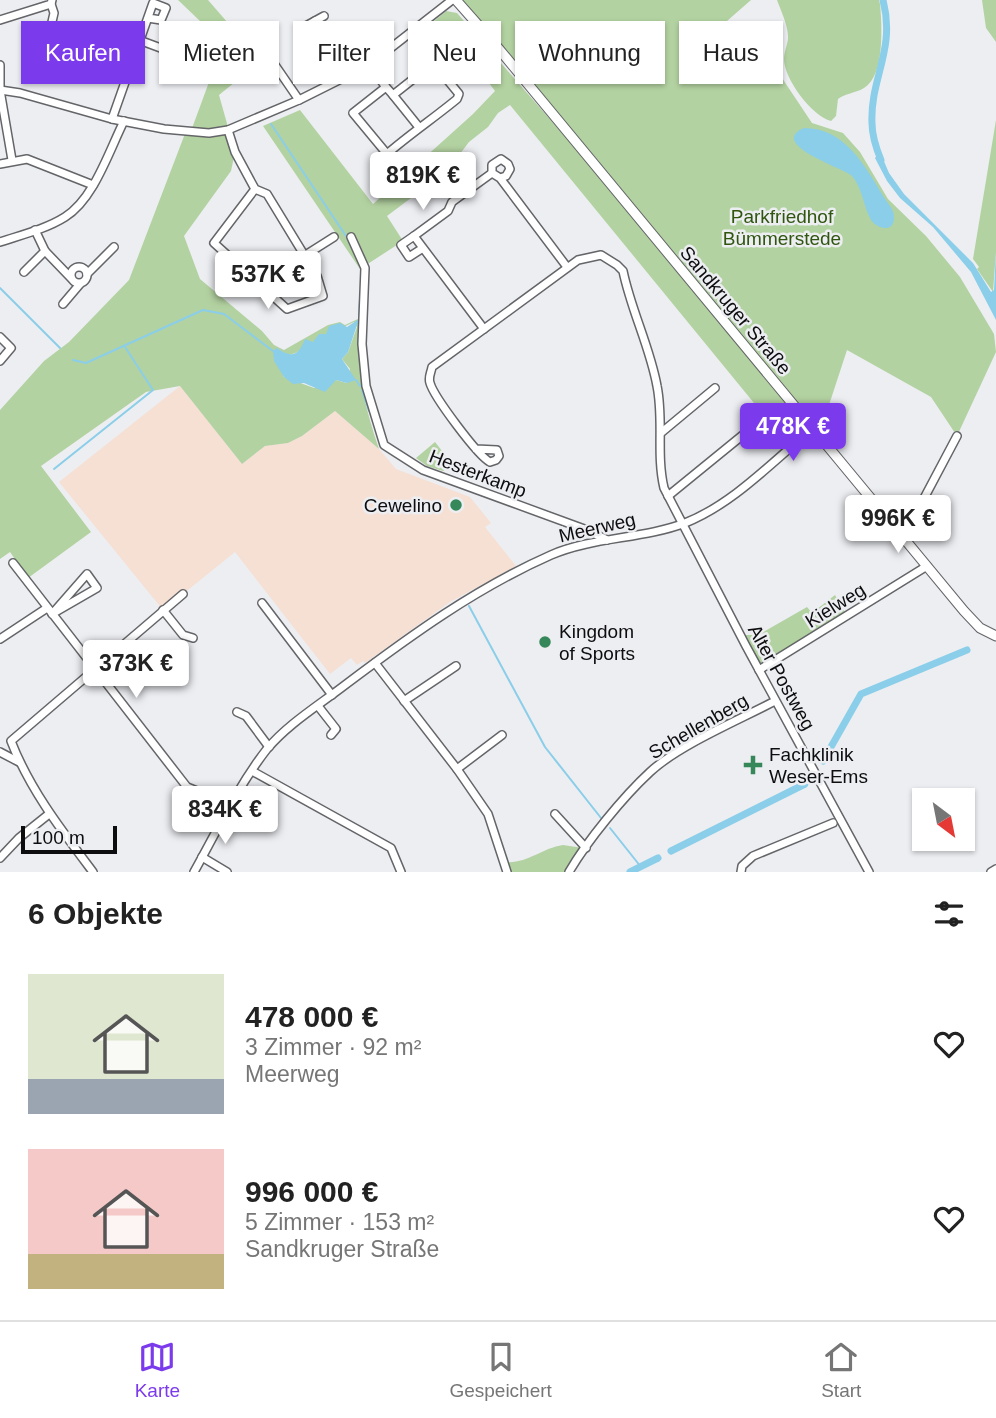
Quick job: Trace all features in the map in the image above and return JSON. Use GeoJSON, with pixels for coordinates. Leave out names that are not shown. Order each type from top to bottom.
{"type":"FeatureCollection","features":[{"type":"Feature","properties":{"kind":"street"},"geometry":{"type":"LineString","coordinates":[[394,46],[454,0]]}},
{"type":"Feature","properties":{"kind":"street","name":"Sandkruger Straße"},"geometry":{"type":"LineString","coordinates":[[454,0],[494,43],[974,622],[996,636]]}},
{"type":"Feature","properties":{"kind":"street"},"geometry":{"type":"LineString","coordinates":[[0,20],[52,2],[54,13],[52,21]]}},
{"type":"Feature","properties":{"kind":"street"},"geometry":{"type":"LineString","coordinates":[[315,21],[324,16]]}},
{"type":"Feature","properties":{"kind":"street"},"geometry":{"type":"LineString","coordinates":[[145,25],[148,18]]}},
{"type":"Feature","properties":{"kind":"street"},"geometry":{"type":"LineString","coordinates":[[0,65],[0,90],[12,160]]}},
{"type":"Feature","properties":{"kind":"street"},"geometry":{"type":"LineString","coordinates":[[386,87],[353,113],[387,154],[418,126],[435,117],[457,99],[459,94],[436,66],[431,65],[393,94]]}},
{"type":"Feature","properties":{"kind":"street"},"geometry":{"type":"LineString","coordinates":[[279,71],[299,100]]}},
{"type":"Feature","properties":{"kind":"street"},"geometry":{"type":"LineString","coordinates":[[112,119],[124,84]]}},
{"type":"Feature","properties":{"kind":"street"},"geometry":{"type":"LineString","coordinates":[[0,90],[20,93],[112,119],[200,132],[228,130],[332,84]]}},
{"type":"Feature","properties":{"kind":"street"},"geometry":{"type":"LineString","coordinates":[[384,84],[418,126]]}},
{"type":"Feature","properties":{"kind":"street"},"geometry":{"type":"LineString","coordinates":[[0,243],[72,213],[93,185],[124,121]]}},
{"type":"Feature","properties":{"kind":"street"},"geometry":{"type":"LineString","coordinates":[[228,130],[235,152],[255,190],[267,194],[317,276],[323,296],[287,309],[214,243],[255,190]]}},
{"type":"Feature","properties":{"kind":"street"},"geometry":{"type":"LineString","coordinates":[[0,164],[27,159],[93,185]]}},
{"type":"Feature","properties":{"kind":"street"},"geometry":{"type":"LineString","coordinates":[[492,173],[492,164],[505,161],[509,172],[500,178]]}},
{"type":"Feature","properties":{"kind":"street"},"geometry":{"type":"LineString","coordinates":[[476,449],[434,392],[429,378],[432,367],[567,267],[500,178],[492,173]]}},
{"type":"Feature","properties":{"kind":"street"},"geometry":{"type":"LineString","coordinates":[[423,248],[409,257],[401,245],[448,211],[452,202],[492,173]]}},
{"type":"Feature","properties":{"kind":"street"},"geometry":{"type":"LineString","coordinates":[[35,230],[45,251],[80,284]]}},
{"type":"Feature","properties":{"kind":"street"},"geometry":{"type":"LineString","coordinates":[[414,236],[484,329]]}},
{"type":"Feature","properties":{"kind":"street"},"geometry":{"type":"LineString","coordinates":[[304,256],[334,237]]}},
{"type":"Feature","properties":{"kind":"street","name":"Hesterkamp"},"geometry":{"type":"LineString","coordinates":[[351,237],[365,268],[362,344],[366,386],[384,444],[423,471],[608,540]]}},
{"type":"Feature","properties":{"kind":"street"},"geometry":{"type":"LineString","coordinates":[[63,304],[114,247]]}},
{"type":"Feature","properties":{"kind":"street"},"geometry":{"type":"LineString","coordinates":[[24,272],[45,251]]}},
{"type":"Feature","properties":{"kind":"street","name":"Alter Postweg"},"geometry":{"type":"LineString","coordinates":[[567,267],[578,260],[601,255],[623,271],[657,384],[662,432],[660,466],[668,496],[775,701],[869,872]]}},
{"type":"Feature","properties":{"kind":"street"},"geometry":{"type":"LineString","coordinates":[[71,278],[71,272],[77,268],[85,270],[87,275]]}},
{"type":"Feature","properties":{"kind":"street"},"geometry":{"type":"LineString","coordinates":[[0,337],[11,348],[0,361]]}},
{"type":"Feature","properties":{"kind":"street"},"geometry":{"type":"LineString","coordinates":[[662,432],[715,388]]}},
{"type":"Feature","properties":{"kind":"street","name":"Meerweg"},"geometry":{"type":"LineString","coordinates":[[194,872],[251,771],[270,747],[332,695],[444,613],[550,555],[682,524],[710,511],[812,429]]}},
{"type":"Feature","properties":{"kind":"street"},"geometry":{"type":"LineString","coordinates":[[668,496],[749,430]]}},
{"type":"Feature","properties":{"kind":"street"},"geometry":{"type":"LineString","coordinates":[[903,538],[957,436]]}},
{"type":"Feature","properties":{"kind":"street"},"geometry":{"type":"LineString","coordinates":[[13,563],[187,787],[231,805]]}},
{"type":"Feature","properties":{"kind":"street","name":"Kielweg"},"geometry":{"type":"LineString","coordinates":[[759,670],[927,566]]}},
{"type":"Feature","properties":{"kind":"street"},"geometry":{"type":"LineString","coordinates":[[0,639],[97,588],[88,574],[61,604],[50,611]]}},
{"type":"Feature","properties":{"kind":"street"},"geometry":{"type":"LineString","coordinates":[[19,762],[0,750],[183,594]]}},
{"type":"Feature","properties":{"kind":"street"},"geometry":{"type":"LineString","coordinates":[[262,603],[332,695]]}},
{"type":"Feature","properties":{"kind":"street"},"geometry":{"type":"LineString","coordinates":[[163,610],[183,635],[193,638]]}},
{"type":"Feature","properties":{"kind":"street"},"geometry":{"type":"LineString","coordinates":[[375,663],[457,769],[488,814],[507,872]]}},
{"type":"Feature","properties":{"kind":"street"},"geometry":{"type":"LineString","coordinates":[[404,701],[456,666]]}},
{"type":"Feature","properties":{"kind":"street","name":"Schellenberg"},"geometry":{"type":"LineString","coordinates":[[569,872],[651,771],[687,747],[775,701]]}},
{"type":"Feature","properties":{"kind":"street"},"geometry":{"type":"LineString","coordinates":[[318,706],[336,729],[331,736]]}},
{"type":"Feature","properties":{"kind":"street"},"geometry":{"type":"LineString","coordinates":[[237,712],[246,716],[270,747]]}},
{"type":"Feature","properties":{"kind":"street"},"geometry":{"type":"LineString","coordinates":[[457,769],[502,735]]}},
{"type":"Feature","properties":{"kind":"street"},"geometry":{"type":"LineString","coordinates":[[11,741],[19,762],[49,814],[93,872]]}},
{"type":"Feature","properties":{"kind":"street"},"geometry":{"type":"LineString","coordinates":[[251,771],[391,848],[401,872]]}},
{"type":"Feature","properties":{"kind":"street"},"geometry":{"type":"LineString","coordinates":[[0,858],[19,838],[49,814]]}},
{"type":"Feature","properties":{"kind":"street"},"geometry":{"type":"LineString","coordinates":[[555,814],[586,848]]}},
{"type":"Feature","properties":{"kind":"street"},"geometry":{"type":"LineString","coordinates":[[741,872],[742,866],[753,856],[833,823]]}},
{"type":"Feature","properties":{"kind":"street"},"geometry":{"type":"LineString","coordinates":[[202,857],[227,872]]}},
{"type":"Feature","properties":{"kind":"street"},"geometry":{"type":"LineString","coordinates":[[991,872],[996,869]]}},
{"type":"Feature","properties":{"kind":"shaded area"},"geometry":{"type":"Polygon","coordinates":[[[180,386],[242,464],[265,446],[288,443],[302,436],[335,411],[379,449],[396,469],[470,497],[491,523],[485,527],[516,566],[450,602],[365,663],[363,661],[357,665],[351,658],[330,674],[235,552],[163,610],[59,482],[180,386]]]}},
{"type":"Feature","properties":{"kind":"green space"},"geometry":{"type":"Polygon","coordinates":[[[178,0],[208,0],[226,21],[200,21],[178,0]]]}},
{"type":"Feature","properties":{"kind":"green space","name":"Parkfriedhof Bümmerstede"},"geometry":{"type":"Polygon","coordinates":[[[456,0],[751,0],[727,21],[679,21],[679,84],[783,84],[783,79],[812,123],[843,133],[860,152],[888,199],[926,236],[960,277],[994,334],[996,352],[957,436],[931,397],[847,350],[829,405],[820,422],[790,447],[510,105],[498,113],[488,127],[469,142],[447,171],[387,216],[403,241],[360,269],[263,126],[300,110],[373,204],[495,91],[490,84],[501,84],[501,63],[515,79],[515,84],[519,84],[627,207],[525,84],[665,84],[665,21],[515,21],[515,71],[501,54],[501,21],[473,21],[456,0]]]}},
{"type":"Feature","properties":{"kind":"green space"},"geometry":{"type":"Polygon","coordinates":[[[777,0],[879,0],[881,49],[876,73],[864,88],[838,99],[836,116],[831,121],[816,112],[800,96],[789,76],[784,59],[788,32],[777,0]]]}},
{"type":"Feature","properties":{"kind":"green space"},"geometry":{"type":"Polygon","coordinates":[[[982,0],[996,0],[996,42],[986,28],[982,0]]]}},
{"type":"Feature","properties":{"kind":"green space","name":"Parkfriedhof Bümmerstede"},"geometry":{"type":"Polygon","coordinates":[[[446,11],[457,13],[464,21],[434,21],[446,11]]]}},
{"type":"Feature","properties":{"kind":"green space"},"geometry":{"type":"Polygon","coordinates":[[[208,84],[233,84],[219,95],[235,152],[231,171],[184,236],[200,279],[262,331],[274,345],[284,350],[328,325],[340,322],[345,325],[360,318],[362,385],[379,449],[335,411],[302,436],[288,443],[265,446],[242,464],[180,386],[146,392],[41,466],[91,532],[28,578],[10,552],[0,559],[0,410],[44,361],[69,342],[129,280],[186,131],[191,131],[208,84]],[[354,322],[313,342],[304,343],[302,349],[292,354],[278,349],[279,366],[284,377],[314,388],[336,380],[347,383],[350,369],[342,359],[348,352],[357,327],[354,322]]]}},
{"type":"Feature","properties":{"kind":"green space"},"geometry":{"type":"Polygon","coordinates":[[[996,120],[996,252],[993,292],[973,259],[996,120]]]}},
{"type":"Feature","properties":{"kind":"green space"},"geometry":{"type":"Polygon","coordinates":[[[435,442],[453,465],[443,471],[427,466],[416,458],[435,442]]]}},
{"type":"Feature","properties":{"kind":"green space"},"geometry":{"type":"Polygon","coordinates":[[[835,595],[847,616],[759,670],[741,635],[758,635],[807,607],[812,613],[835,595]]]}},
{"type":"Feature","properties":{"kind":"green space"},"geometry":{"type":"Polygon","coordinates":[[[563,845],[583,848],[565,872],[508,872],[505,862],[520,861],[563,845]]]}},
{"type":"Feature","properties":{"kind":"water"},"geometry":{"type":"Polygon","coordinates":[[[804,128],[831,134],[842,141],[860,160],[892,209],[894,218],[891,226],[881,227],[871,220],[852,176],[801,148],[795,141],[795,134],[804,128]]]}},
{"type":"Feature","properties":{"kind":"water"},"geometry":{"type":"Polygon","coordinates":[[[880,152],[889,173],[904,194],[973,263],[991,292],[994,290],[996,252],[996,320],[971,272],[933,227],[900,198],[887,181],[875,158],[880,152]]]}},
{"type":"Feature","properties":{"kind":"water"},"geometry":{"type":"Polygon","coordinates":[[[359,319],[348,352],[342,359],[356,380],[347,383],[336,380],[325,392],[304,383],[293,384],[284,377],[274,361],[273,351],[277,348],[294,354],[305,339],[313,342],[319,334],[326,334],[329,326],[340,323],[347,327],[359,319]]]}},
{"type":"Feature","properties":{"kind":"waterway"},"geometry":{"type":"LineString","coordinates":[[881,160],[873,133],[872,107],[885,49],[886,18],[883,0]]}},
{"type":"Feature","properties":{"kind":"waterway"},"geometry":{"type":"LineString","coordinates":[[271,124],[346,236]]}},
{"type":"Feature","properties":{"kind":"waterway"},"geometry":{"type":"LineString","coordinates":[[347,238],[353,250]]}},
{"type":"Feature","properties":{"kind":"waterway"},"geometry":{"type":"LineString","coordinates":[[0,288],[60,348]]}},
{"type":"Feature","properties":{"kind":"waterway"},"geometry":{"type":"LineString","coordinates":[[359,319],[360,299]]}},
{"type":"Feature","properties":{"kind":"waterway"},"geometry":{"type":"LineString","coordinates":[[73,360],[86,363],[203,310],[224,314],[273,351]]}},
{"type":"Feature","properties":{"kind":"waterway"},"geometry":{"type":"LineString","coordinates":[[54,469],[153,390],[125,347]]}},
{"type":"Feature","properties":{"kind":"waterway"},"geometry":{"type":"LineString","coordinates":[[356,380],[360,386]]}},
{"type":"Feature","properties":{"kind":"waterway"},"geometry":{"type":"LineString","coordinates":[[362,390],[369,411]]}},
{"type":"Feature","properties":{"kind":"waterway"},"geometry":{"type":"LineString","coordinates":[[420,472],[460,487]]}},
{"type":"Feature","properties":{"kind":"waterway"},"geometry":{"type":"LineString","coordinates":[[469,606],[545,747],[601,818]]}},
{"type":"Feature","properties":{"kind":"waterway"},"geometry":{"type":"LineString","coordinates":[[823,761],[861,694],[967,650]]}},
{"type":"Feature","properties":{"kind":"waterway"},"geometry":{"type":"LineString","coordinates":[[671,851],[805,784]]}},
{"type":"Feature","properties":{"kind":"waterway"},"geometry":{"type":"LineString","coordinates":[[610,828],[641,867]]}},
{"type":"Feature","properties":{"kind":"waterway"},"geometry":{"type":"LineString","coordinates":[[630,872],[658,858]]}},
{"type":"Feature","properties":{"kind":"place","name":"Cewelino"},"geometry":{"type":"Point","coordinates":[456,505]}},
{"type":"Feature","properties":{"kind":"place","name":"Kingdom of Sports"},"geometry":{"type":"Point","coordinates":[545,642]}},
{"type":"Feature","properties":{"kind":"place","name":"Fachklinik Weser-Ems"},"geometry":{"type":"Point","coordinates":[753,765]}}]}
